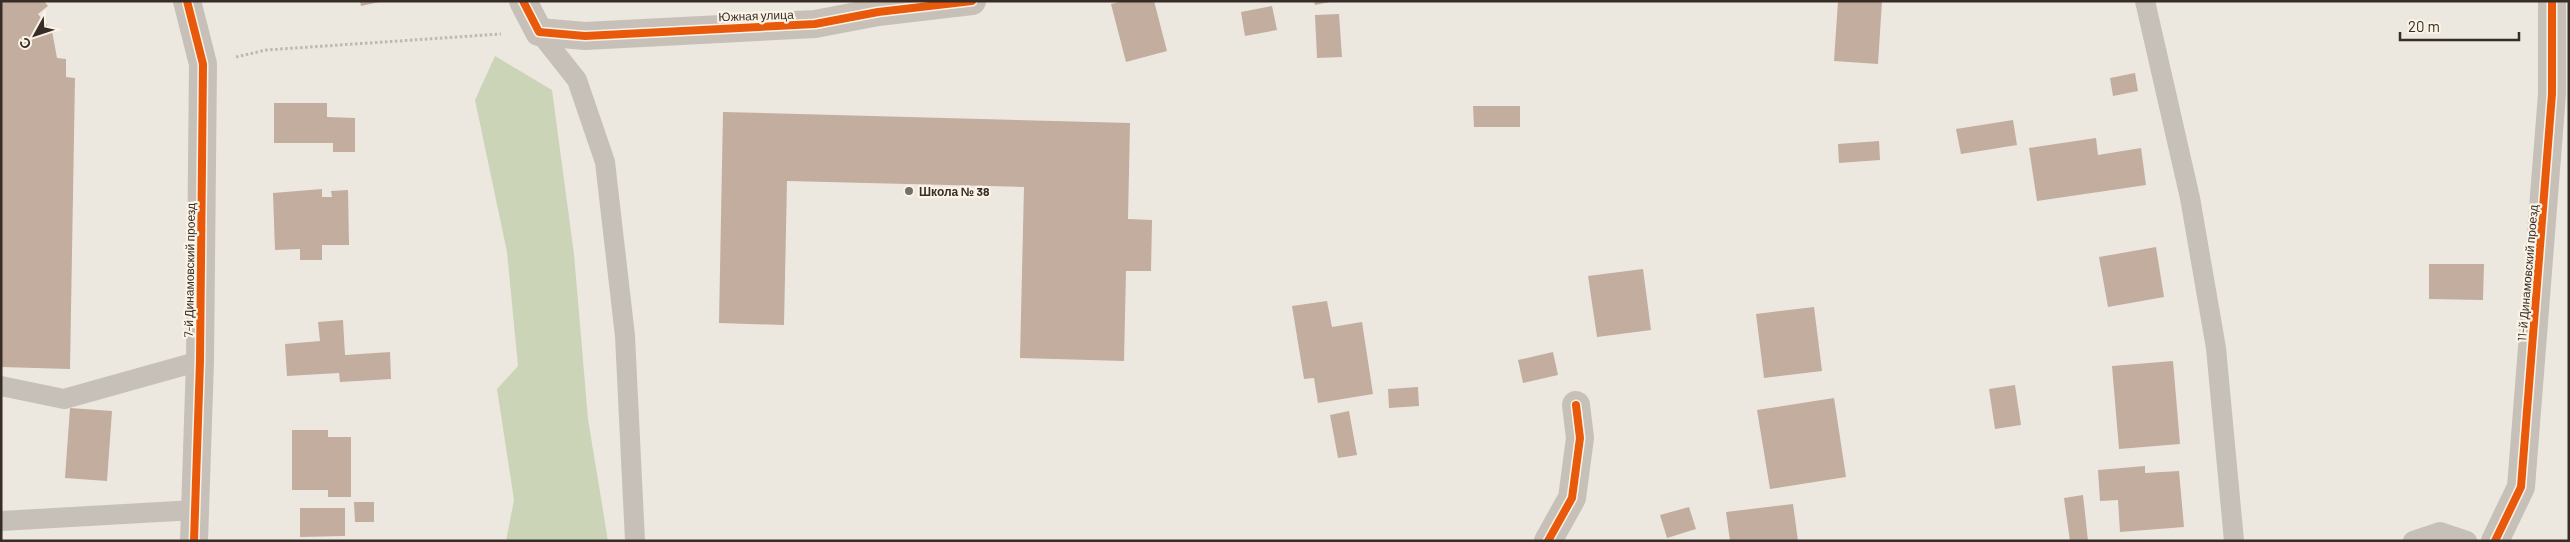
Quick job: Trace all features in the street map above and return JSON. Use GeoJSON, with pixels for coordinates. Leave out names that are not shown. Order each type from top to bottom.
{"type":"FeatureCollection","features":[{"type":"Feature","properties":{"kind":"street","name":"7-й Динамовский проезд"},"geometry":{"type":"LineString","coordinates":[[187,1],[203,64],[200,361],[194,541]]}},
{"type":"Feature","properties":{"kind":"street"},"geometry":{"type":"LineString","coordinates":[[523,1],[540,32]]}},
{"type":"Feature","properties":{"kind":"street","name":"Южная улица"},"geometry":{"type":"LineString","coordinates":[[540,32],[585,36],[815,24],[848,10],[878,12],[949,6],[972,1]]}},
{"type":"Feature","properties":{"kind":"street","name":"11-й Динамовский проезд"},"geometry":{"type":"LineString","coordinates":[[2495,541],[2521,487],[2561,94],[2552,1]]}},
{"type":"Feature","properties":{"kind":"street"},"geometry":{"type":"LineString","coordinates":[[1548,541],[1572,498],[1580,438],[1576,405]]}},
{"type":"Feature","properties":{"kind":"lane"},"geometry":{"type":"LineString","coordinates":[[2145,1],[2190,198],[2216,348],[2234,541]]}},
{"type":"Feature","properties":{"kind":"lane"},"geometry":{"type":"LineString","coordinates":[[540,32],[577,80],[605,162],[625,336],[635,541]]}},
{"type":"Feature","properties":{"kind":"lane"},"geometry":{"type":"LineString","coordinates":[[1,386],[64,399],[200,361]]}},
{"type":"Feature","properties":{"kind":"lane"},"geometry":{"type":"LineString","coordinates":[[1,521],[195,510]]}},
{"type":"Feature","properties":{"kind":"lane"},"geometry":{"type":"LineString","coordinates":[[2413,541],[2440,532],[2467,541]]}},
{"type":"Feature","properties":{"kind":"path"},"geometry":{"type":"LineString","coordinates":[[203,64],[266,50],[540,32]]}},
{"type":"Feature","properties":{"kind":"green space"},"geometry":{"type":"Polygon","coordinates":[[[495,56],[552,90],[574,254],[588,419],[608,541],[506,541],[514,500],[497,389],[518,366],[507,252],[475,100],[495,56]]]}},
{"type":"Feature","properties":{"kind":"building"},"geometry":{"type":"Polygon","coordinates":[[[1,1],[44,1],[48,6],[38,14],[52,31],[57,58],[66,59],[66,77],[75,78],[70,369],[1,367],[1,1]]]}},
{"type":"Feature","properties":{"kind":"building"},"geometry":{"type":"Polygon","coordinates":[[[360,1],[379,1],[379,2],[361,6],[360,1]]]}},
{"type":"Feature","properties":{"kind":"building"},"geometry":{"type":"Polygon","coordinates":[[[1123,1],[1154,1],[1167,51],[1126,62],[1111,4],[1123,1]]]}},
{"type":"Feature","properties":{"kind":"building"},"geometry":{"type":"Polygon","coordinates":[[[1314,1],[1330,1],[1330,2],[1315,5],[1314,1]]]}},
{"type":"Feature","properties":{"kind":"building"},"geometry":{"type":"Polygon","coordinates":[[[1838,1],[1882,1],[1878,64],[1834,61],[1838,1]]]}},
{"type":"Feature","properties":{"kind":"building"},"geometry":{"type":"Polygon","coordinates":[[[1272,6],[1277,30],[1245,36],[1241,12],[1272,6]]]}},
{"type":"Feature","properties":{"kind":"building"},"geometry":{"type":"Polygon","coordinates":[[[1339,14],[1342,57],[1317,58],[1315,15],[1339,14]]]}},
{"type":"Feature","properties":{"kind":"building"},"geometry":{"type":"Polygon","coordinates":[[[2135,73],[2138,91],[2113,96],[2110,78],[2135,73]]]}},
{"type":"Feature","properties":{"kind":"building"},"geometry":{"type":"Polygon","coordinates":[[[274,103],[327,103],[327,117],[355,118],[355,152],[333,152],[333,143],[274,143],[274,103]]]}},
{"type":"Feature","properties":{"kind":"building"},"geometry":{"type":"Polygon","coordinates":[[[1473,106],[1520,106],[1520,127],[1474,127],[1473,106]]]}},
{"type":"Feature","properties":{"kind":"building"},"geometry":{"type":"Polygon","coordinates":[[[723,112],[1130,123],[1128,219],[1152,220],[1151,271],[1126,271],[1124,361],[1020,358],[1024,187],[787,181],[784,325],[719,323],[723,112]]]}},
{"type":"Feature","properties":{"kind":"building"},"geometry":{"type":"Polygon","coordinates":[[[2013,120],[2017,145],[1961,154],[1956,129],[2013,120]]]}},
{"type":"Feature","properties":{"kind":"building"},"geometry":{"type":"Polygon","coordinates":[[[2096,138],[2098,155],[2141,148],[2146,185],[2037,201],[2029,148],[2096,138]]]}},
{"type":"Feature","properties":{"kind":"building"},"geometry":{"type":"Polygon","coordinates":[[[1879,141],[1880,160],[1839,163],[1838,144],[1879,141]]]}},
{"type":"Feature","properties":{"kind":"building"},"geometry":{"type":"Polygon","coordinates":[[[322,189],[322,197],[332,197],[331,191],[348,190],[349,245],[322,245],[322,260],[300,260],[300,249],[275,250],[273,193],[322,189]]]}},
{"type":"Feature","properties":{"kind":"building"},"geometry":{"type":"Polygon","coordinates":[[[2156,247],[2164,297],[2108,307],[2099,257],[2156,247]]]}},
{"type":"Feature","properties":{"kind":"building"},"geometry":{"type":"Polygon","coordinates":[[[2429,264],[2484,264],[2483,300],[2429,299],[2429,264]]]}},
{"type":"Feature","properties":{"kind":"building"},"geometry":{"type":"Polygon","coordinates":[[[1643,269],[1651,330],[1597,337],[1588,276],[1643,269]]]}},
{"type":"Feature","properties":{"kind":"building"},"geometry":{"type":"Polygon","coordinates":[[[1327,301],[1332,327],[1362,322],[1373,394],[1318,403],[1314,378],[1304,379],[1292,306],[1327,301]]]}},
{"type":"Feature","properties":{"kind":"building"},"geometry":{"type":"Polygon","coordinates":[[[1814,307],[1822,371],[1764,378],[1756,314],[1814,307]]]}},
{"type":"Feature","properties":{"kind":"building"},"geometry":{"type":"Polygon","coordinates":[[[343,320],[345,355],[390,352],[391,379],[340,382],[339,373],[287,376],[285,344],[320,341],[318,322],[343,320]]]}},
{"type":"Feature","properties":{"kind":"building"},"geometry":{"type":"Polygon","coordinates":[[[1553,352],[1558,375],[1523,383],[1518,360],[1553,352]]]}},
{"type":"Feature","properties":{"kind":"building"},"geometry":{"type":"Polygon","coordinates":[[[2173,361],[2180,444],[2119,449],[2112,366],[2173,361]]]}},
{"type":"Feature","properties":{"kind":"building"},"geometry":{"type":"Polygon","coordinates":[[[2015,385],[2021,425],[1995,429],[1989,389],[2015,385]]]}},
{"type":"Feature","properties":{"kind":"building"},"geometry":{"type":"Polygon","coordinates":[[[1418,387],[1419,406],[1389,408],[1388,389],[1418,387]]]}},
{"type":"Feature","properties":{"kind":"building"},"geometry":{"type":"Polygon","coordinates":[[[1834,398],[1846,477],[1770,489],[1757,410],[1834,398]]]}},
{"type":"Feature","properties":{"kind":"building"},"geometry":{"type":"Polygon","coordinates":[[[70,408],[112,411],[107,481],[65,478],[70,408]]]}},
{"type":"Feature","properties":{"kind":"building"},"geometry":{"type":"Polygon","coordinates":[[[1349,411],[1357,455],[1338,458],[1330,415],[1349,411]]]}},
{"type":"Feature","properties":{"kind":"building"},"geometry":{"type":"Polygon","coordinates":[[[292,430],[328,430],[328,437],[351,437],[351,497],[328,497],[328,490],[292,490],[292,430]]]}},
{"type":"Feature","properties":{"kind":"building"},"geometry":{"type":"Polygon","coordinates":[[[2145,466],[2145,473],[2179,471],[2184,527],[2120,532],[2118,500],[2100,501],[2098,470],[2145,466]]]}},
{"type":"Feature","properties":{"kind":"building"},"geometry":{"type":"Polygon","coordinates":[[[2083,495],[2088,541],[2070,541],[2064,498],[2083,495]]]}},
{"type":"Feature","properties":{"kind":"building"},"geometry":{"type":"Polygon","coordinates":[[[354,502],[374,502],[374,522],[355,522],[354,502]]]}},
{"type":"Feature","properties":{"kind":"building"},"geometry":{"type":"Polygon","coordinates":[[[1793,504],[1798,541],[1730,541],[1726,512],[1793,504]]]}},
{"type":"Feature","properties":{"kind":"building"},"geometry":{"type":"Polygon","coordinates":[[[1689,507],[1696,529],[1667,538],[1660,515],[1689,507]]]}},
{"type":"Feature","properties":{"kind":"building"},"geometry":{"type":"Polygon","coordinates":[[[300,508],[345,508],[345,536],[300,537],[300,508]]]}},
{"type":"Feature","properties":{"kind":"cycle path"},"geometry":{"type":"LineString","coordinates":[[187,1],[203,64],[200,361],[194,541]]}},
{"type":"Feature","properties":{"kind":"cycle path"},"geometry":{"type":"LineString","coordinates":[[523,1],[539,32],[585,36],[815,24],[878,12],[972,1]]}},
{"type":"Feature","properties":{"kind":"cycle path"},"geometry":{"type":"LineString","coordinates":[[2495,541],[2521,487],[2552,94],[2552,1]]}},
{"type":"Feature","properties":{"kind":"cycle path"},"geometry":{"type":"LineString","coordinates":[[1548,541],[1572,498],[1580,438],[1576,405]]}},
{"type":"Feature","properties":{"kind":"place","name":"Школа № 38"},"geometry":{"type":"Point","coordinates":[909,191]}}]}
